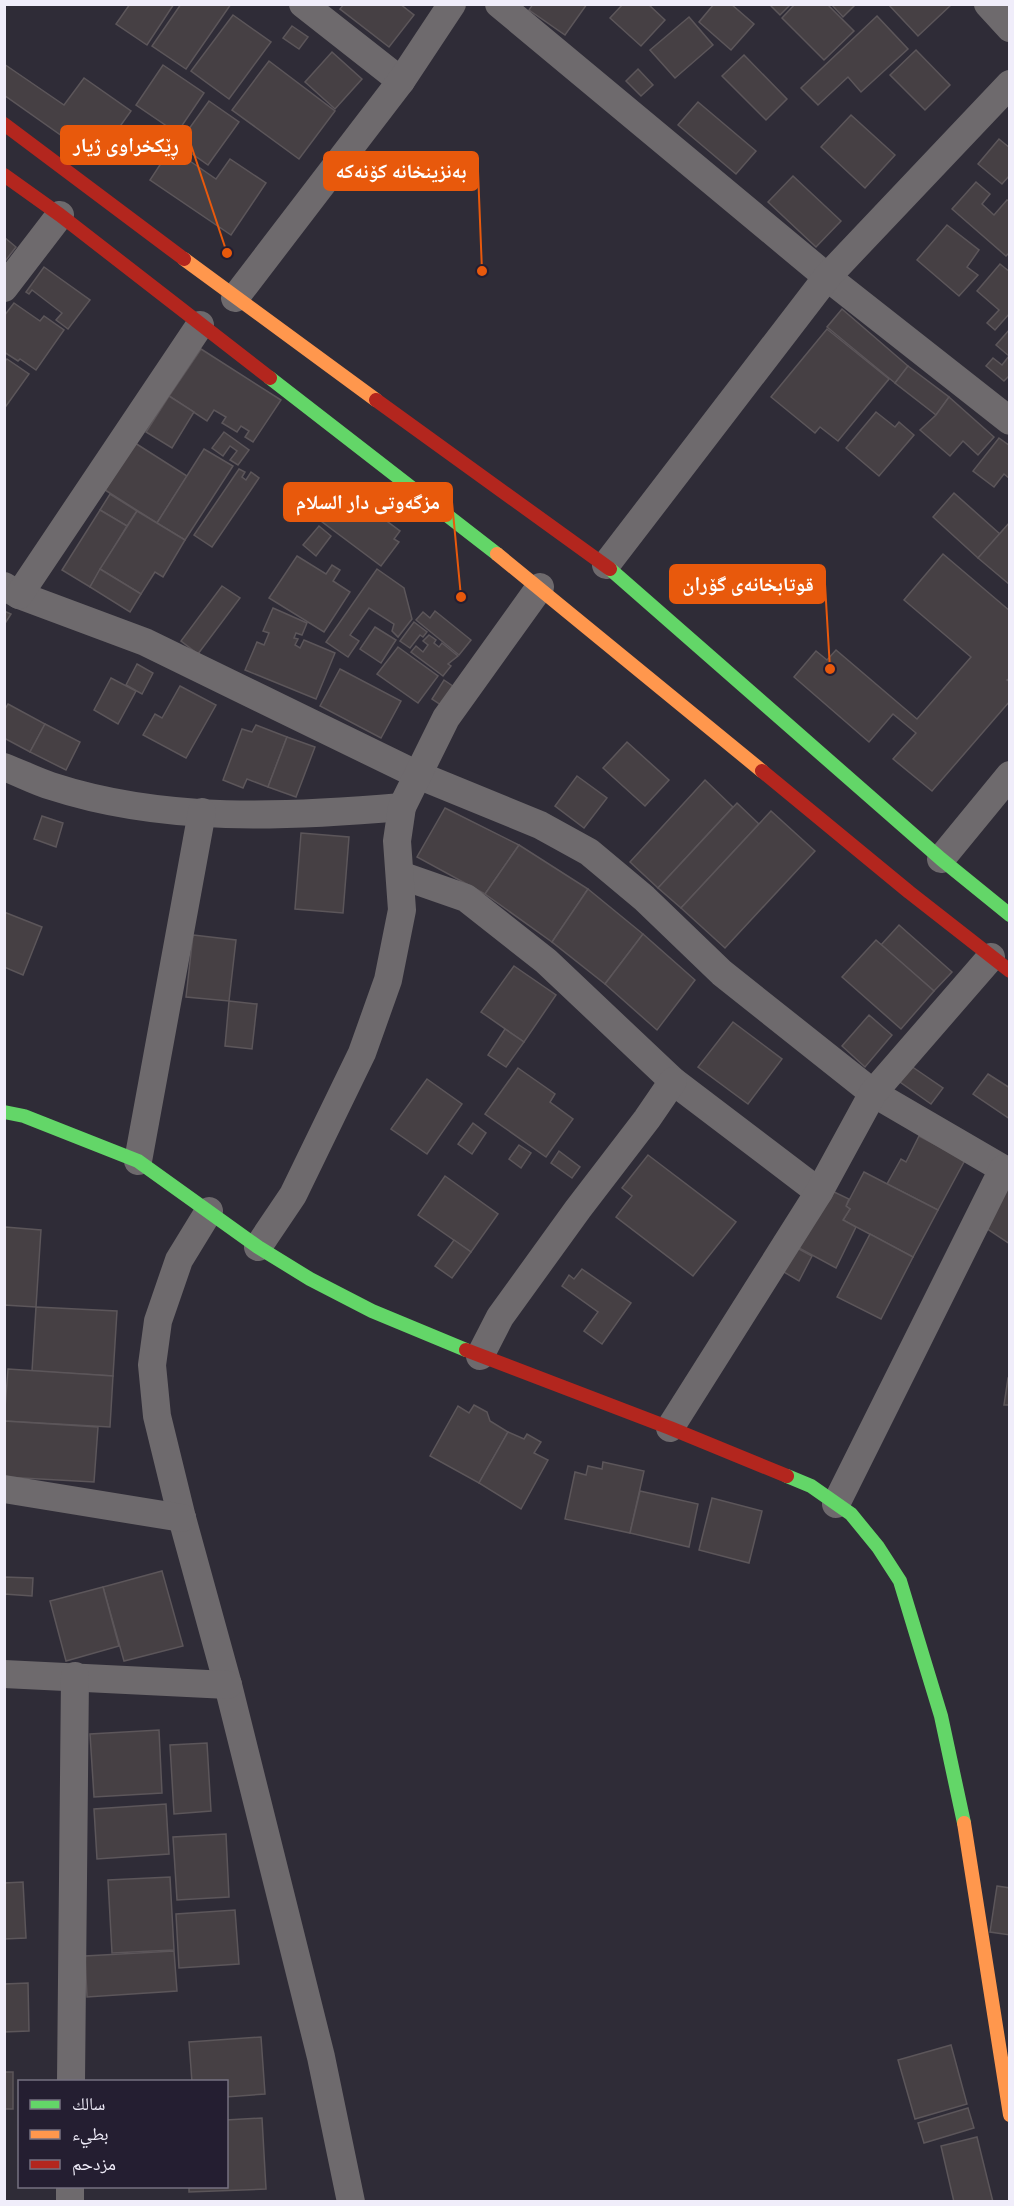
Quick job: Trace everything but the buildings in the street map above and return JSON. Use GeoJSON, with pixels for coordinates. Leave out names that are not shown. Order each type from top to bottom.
{"type":"FeatureCollection","features":[{"type":"Feature","properties":{"kind":"main road"},"geometry":{"type":"LineString","coordinates":[[4,124],[235,298],[606,566],[941,860],[1010,915]]}},
{"type":"Feature","properties":{"kind":"main road"},"geometry":{"type":"LineString","coordinates":[[4,175],[60,215],[540,587],[909,892],[1000,964]]}},
{"type":"Feature","properties":{"kind":"main road"},"geometry":{"type":"LineString","coordinates":[[4,1112],[24,1116],[138,1161],[258,1247],[310,1279],[372,1311],[480,1356],[670,1428],[811,1486],[851,1514],[878,1547],[900,1581],[941,1716],[966,1835],[1010,2115]]}},
{"type":"Feature","properties":{"kind":"street"},"geometry":{"type":"LineString","coordinates":[[303,4],[401,81]]}},
{"type":"Feature","properties":{"kind":"street"},"geometry":{"type":"LineString","coordinates":[[235,298],[401,81],[452,4]]}},
{"type":"Feature","properties":{"kind":"street"},"geometry":{"type":"LineString","coordinates":[[499,4],[827,277],[1010,421]]}},
{"type":"Feature","properties":{"kind":"street"},"geometry":{"type":"LineString","coordinates":[[988,4],[1010,28]]}},
{"type":"Feature","properties":{"kind":"street"},"geometry":{"type":"LineString","coordinates":[[606,566],[827,277],[1004,100]]}},
{"type":"Feature","properties":{"kind":"street"},"geometry":{"type":"LineString","coordinates":[[4,288],[60,215]]}},
{"type":"Feature","properties":{"kind":"street"},"geometry":{"type":"LineString","coordinates":[[200,324],[12,591],[145,642],[418,775],[540,825],[589,852],[644,898],[722,973],[873,1093],[1006,1171],[836,1504]]}},
{"type":"Feature","properties":{"kind":"street"},"geometry":{"type":"LineString","coordinates":[[258,1247],[293,1195],[362,1053],[388,980],[402,910],[397,841],[402,807],[446,718],[540,587]]}},
{"type":"Feature","properties":{"kind":"street"},"geometry":{"type":"LineString","coordinates":[[4,767],[51,786],[136,807],[251,816],[338,813],[402,807]]}},
{"type":"Feature","properties":{"kind":"street"},"geometry":{"type":"LineString","coordinates":[[941,860],[1010,775]]}},
{"type":"Feature","properties":{"kind":"street"},"geometry":{"type":"LineString","coordinates":[[138,1161],[202,812]]}},
{"type":"Feature","properties":{"kind":"street"},"geometry":{"type":"LineString","coordinates":[[400,875],[466,898],[546,961],[673,1081],[819,1192]]}},
{"type":"Feature","properties":{"kind":"street"},"geometry":{"type":"LineString","coordinates":[[670,1428],[819,1192],[873,1093],[1000,964]]}},
{"type":"Feature","properties":{"kind":"street"},"geometry":{"type":"LineString","coordinates":[[480,1356],[500,1317],[673,1081]]}},
{"type":"Feature","properties":{"kind":"street"},"geometry":{"type":"LineString","coordinates":[[209,1211],[180,1260],[158,1321],[152,1365],[157,1416],[182,1518],[228,1685],[321,2057],[351,2202]]}},
{"type":"Feature","properties":{"kind":"street"},"geometry":{"type":"LineString","coordinates":[[4,1489],[182,1518]]}},
{"type":"Feature","properties":{"kind":"street"},"geometry":{"type":"LineString","coordinates":[[4,1674],[228,1685]]}},
{"type":"Feature","properties":{"kind":"street"},"geometry":{"type":"LineString","coordinates":[[71,2080],[75,1676]]}},
{"type":"Feature","properties":{"kind":"traffic: fast"},"geometry":{"type":"LineString","coordinates":[[270,378],[497,554]]}},
{"type":"Feature","properties":{"kind":"traffic: fast"},"geometry":{"type":"LineString","coordinates":[[610,569],[941,859],[1010,915]]}},
{"type":"Feature","properties":{"kind":"traffic: fast"},"geometry":{"type":"LineString","coordinates":[[4,1112],[24,1116],[138,1161],[258,1247],[310,1279],[372,1311],[466,1350]]}},
{"type":"Feature","properties":{"kind":"traffic: fast"},"geometry":{"type":"LineString","coordinates":[[787,1476],[811,1486],[851,1514],[878,1547],[900,1581],[941,1716],[964,1823]]}},
{"type":"Feature","properties":{"kind":"traffic: slow"},"geometry":{"type":"LineString","coordinates":[[184,259],[376,400]]}},
{"type":"Feature","properties":{"kind":"traffic: slow"},"geometry":{"type":"LineString","coordinates":[[497,554],[762,771]]}},
{"type":"Feature","properties":{"kind":"traffic: slow"},"geometry":{"type":"LineString","coordinates":[[964,1823],[1010,2115]]}},
{"type":"Feature","properties":{"kind":"traffic: jam"},"geometry":{"type":"LineString","coordinates":[[4,124],[184,259]]}},
{"type":"Feature","properties":{"kind":"traffic: jam"},"geometry":{"type":"LineString","coordinates":[[4,175],[60,215],[270,378]]}},
{"type":"Feature","properties":{"kind":"traffic: jam"},"geometry":{"type":"LineString","coordinates":[[376,400],[610,569]]}},
{"type":"Feature","properties":{"kind":"traffic: jam"},"geometry":{"type":"LineString","coordinates":[[762,771],[909,892],[1010,971]]}},
{"type":"Feature","properties":{"kind":"traffic: jam"},"geometry":{"type":"LineString","coordinates":[[466,1350],[670,1428],[787,1476]]}},
{"type":"Feature","properties":{"kind":"place","name":"ڕێکخراوی ژیار"},"geometry":{"type":"Point","coordinates":[227,253]}},
{"type":"Feature","properties":{"kind":"place","name":"بەنزینخانە کۆنەکە"},"geometry":{"type":"Point","coordinates":[482,271]}},
{"type":"Feature","properties":{"kind":"place","name":"مزگەوتی دار السلام"},"geometry":{"type":"Point","coordinates":[461,597]}},
{"type":"Feature","properties":{"kind":"place","name":"قوتابخانەی گۆران"},"geometry":{"type":"Point","coordinates":[830,669]}}]}
